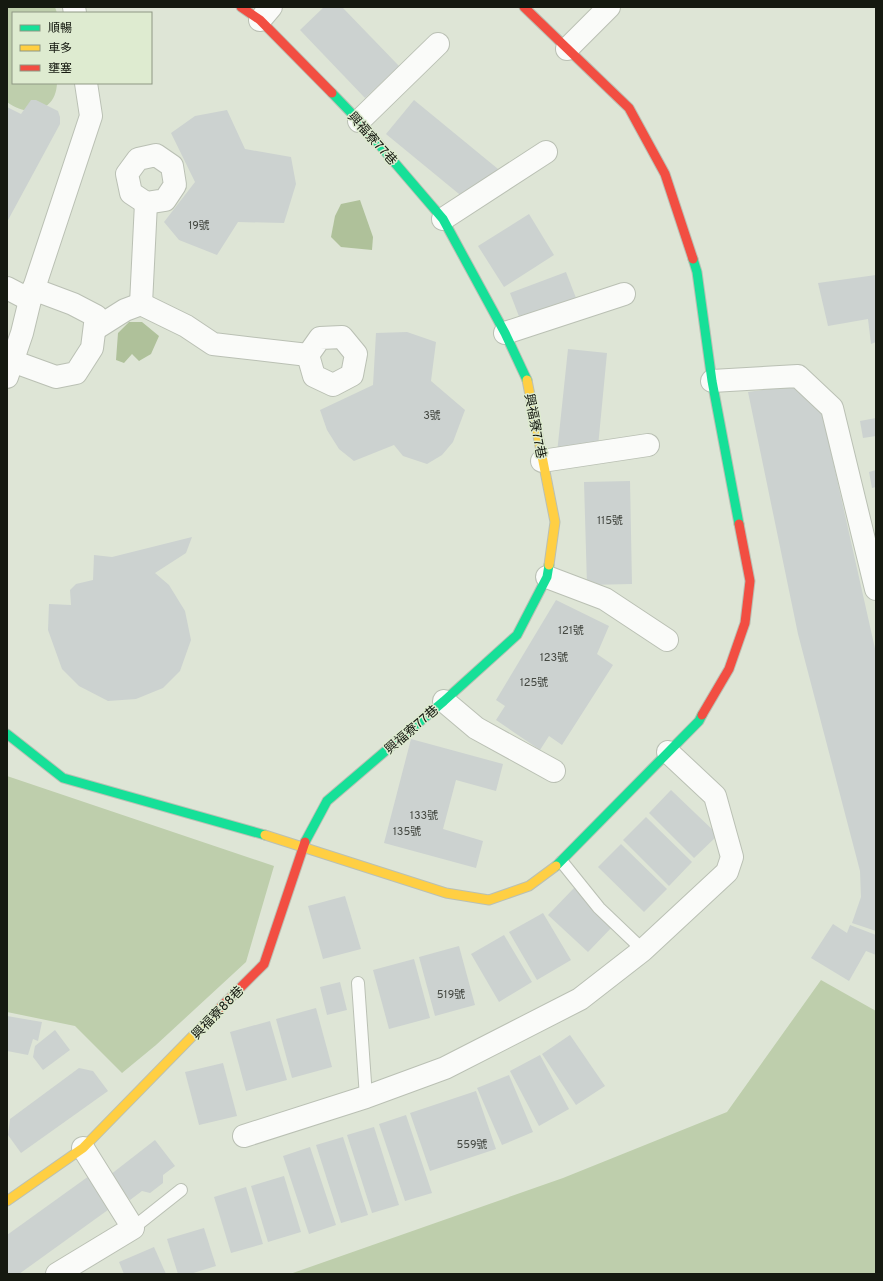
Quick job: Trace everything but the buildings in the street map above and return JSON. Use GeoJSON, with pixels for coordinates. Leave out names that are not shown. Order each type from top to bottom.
{"type":"FeatureCollection","features":[{"type":"Feature","properties":{"kind":"street","name":"興福寮77巷"},"geometry":{"type":"LineString","coordinates":[[241,7],[266,14],[443,219],[505,333],[527,378],[555,522],[547,577],[517,635],[444,701],[327,801],[303,846]]}},
{"type":"Feature","properties":{"kind":"street"},"geometry":{"type":"LineString","coordinates":[[7,734],[63,778],[303,846],[446,893],[489,900],[529,886],[562,862],[699,720],[729,669],[745,623],[750,582],[712,381],[696,272],[665,174],[629,108],[524,7]]}},
{"type":"Feature","properties":{"kind":"street"},"geometry":{"type":"LineString","coordinates":[[567,49],[609,7]]}},
{"type":"Feature","properties":{"kind":"street"},"geometry":{"type":"LineString","coordinates":[[359,121],[438,44]]}},
{"type":"Feature","properties":{"kind":"street"},"geometry":{"type":"LineString","coordinates":[[7,288],[32,295],[73,304],[96,316],[92,348],[76,373],[56,377],[10,369],[14,329],[32,295],[91,116],[86,84]]}},
{"type":"Feature","properties":{"kind":"street"},"geometry":{"type":"LineString","coordinates":[[443,219],[546,152]]}},
{"type":"Feature","properties":{"kind":"street"},"geometry":{"type":"LineString","coordinates":[[141,304],[146,203]]}},
{"type":"Feature","properties":{"kind":"street"},"geometry":{"type":"LineString","coordinates":[[505,333],[624,294]]}},
{"type":"Feature","properties":{"kind":"street"},"geometry":{"type":"LineString","coordinates":[[95,329],[125,310],[141,304],[186,326],[213,344],[308,355]]}},
{"type":"Feature","properties":{"kind":"street"},"geometry":{"type":"LineString","coordinates":[[712,381],[798,376],[832,408],[876,589]]}},
{"type":"Feature","properties":{"kind":"street"},"geometry":{"type":"LineString","coordinates":[[542,461],[648,445]]}},
{"type":"Feature","properties":{"kind":"street"},"geometry":{"type":"LineString","coordinates":[[547,577],[604,599],[667,640]]}},
{"type":"Feature","properties":{"kind":"street"},"geometry":{"type":"LineString","coordinates":[[444,701],[476,728],[554,771]]}},
{"type":"Feature","properties":{"kind":"street"},"geometry":{"type":"LineString","coordinates":[[244,1136],[366,1097],[444,1068],[580,999],[643,950],[727,872],[732,857],[715,796],[668,752]]}},
{"type":"Feature","properties":{"kind":"street","name":"興福寮88巷"},"geometry":{"type":"LineString","coordinates":[[7,1201],[83,1148],[264,964],[303,846]]}},
{"type":"Feature","properties":{"kind":"street"},"geometry":{"type":"LineString","coordinates":[[57,1274],[133,1228],[83,1148]]}},
{"type":"Feature","properties":{"kind":"lane"},"geometry":{"type":"LineString","coordinates":[[562,862],[599,908],[643,950]]}},
{"type":"Feature","properties":{"kind":"lane"},"geometry":{"type":"LineString","coordinates":[[358,984],[366,1097]]}},
{"type":"Feature","properties":{"kind":"lane"},"geometry":{"type":"LineString","coordinates":[[133,1228],[181,1190]]}},
{"type":"Feature","properties":{"kind":"shaded area"},"geometry":{"type":"Polygon","coordinates":[[[7,7],[55,7],[57,12],[12,12],[12,84],[57,84],[52,100],[46,106],[32,111],[15,107],[7,102],[7,7]]]}},
{"type":"Feature","properties":{"kind":"shaded area"},"geometry":{"type":"Polygon","coordinates":[[[360,200],[373,237],[372,250],[341,247],[331,237],[335,216],[341,204],[360,200]]]}},
{"type":"Feature","properties":{"kind":"shaded area"},"geometry":{"type":"Polygon","coordinates":[[[129,322],[142,322],[159,336],[151,354],[139,361],[132,354],[124,363],[116,360],[118,333],[129,322]]]}},
{"type":"Feature","properties":{"kind":"shaded area"},"geometry":{"type":"Polygon","coordinates":[[[7,776],[274,866],[246,962],[156,1045],[122,1073],[75,1026],[7,1012],[7,776]]]}},
{"type":"Feature","properties":{"kind":"shaded area"},"geometry":{"type":"Polygon","coordinates":[[[821,980],[876,1011],[876,1274],[290,1274],[563,1178],[727,1112],[821,980]]]}},
{"type":"Feature","properties":{"kind":"traffic: fast"},"geometry":{"type":"LineString","coordinates":[[332,93],[359,121],[443,219],[505,333],[527,380]]}},
{"type":"Feature","properties":{"kind":"traffic: fast"},"geometry":{"type":"LineString","coordinates":[[693,259],[697,272],[712,381],[739,524]]}},
{"type":"Feature","properties":{"kind":"traffic: fast"},"geometry":{"type":"LineString","coordinates":[[305,842],[327,801],[444,701],[517,635],[547,577],[549,565]]}},
{"type":"Feature","properties":{"kind":"traffic: fast"},"geometry":{"type":"LineString","coordinates":[[556,866],[699,721],[702,715]]}},
{"type":"Feature","properties":{"kind":"traffic: fast"},"geometry":{"type":"LineString","coordinates":[[7,734],[63,778],[265,835]]}},
{"type":"Feature","properties":{"kind":"traffic: slow"},"geometry":{"type":"LineString","coordinates":[[527,380],[555,522],[549,565]]}},
{"type":"Feature","properties":{"kind":"traffic: slow"},"geometry":{"type":"LineString","coordinates":[[265,835],[446,893],[489,900],[529,886],[556,866]]}},
{"type":"Feature","properties":{"kind":"traffic: slow"},"geometry":{"type":"LineString","coordinates":[[7,1201],[83,1148],[220,1008]]}},
{"type":"Feature","properties":{"kind":"traffic: jam"},"geometry":{"type":"LineString","coordinates":[[241,7],[260,20],[332,93]]}},
{"type":"Feature","properties":{"kind":"traffic: jam"},"geometry":{"type":"LineString","coordinates":[[524,7],[629,108],[665,174],[693,259]]}},
{"type":"Feature","properties":{"kind":"traffic: jam"},"geometry":{"type":"LineString","coordinates":[[702,715],[729,669],[745,623],[750,581],[739,524]]}},
{"type":"Feature","properties":{"kind":"traffic: jam"},"geometry":{"type":"LineString","coordinates":[[220,1008],[264,964],[305,842]]}}]}
